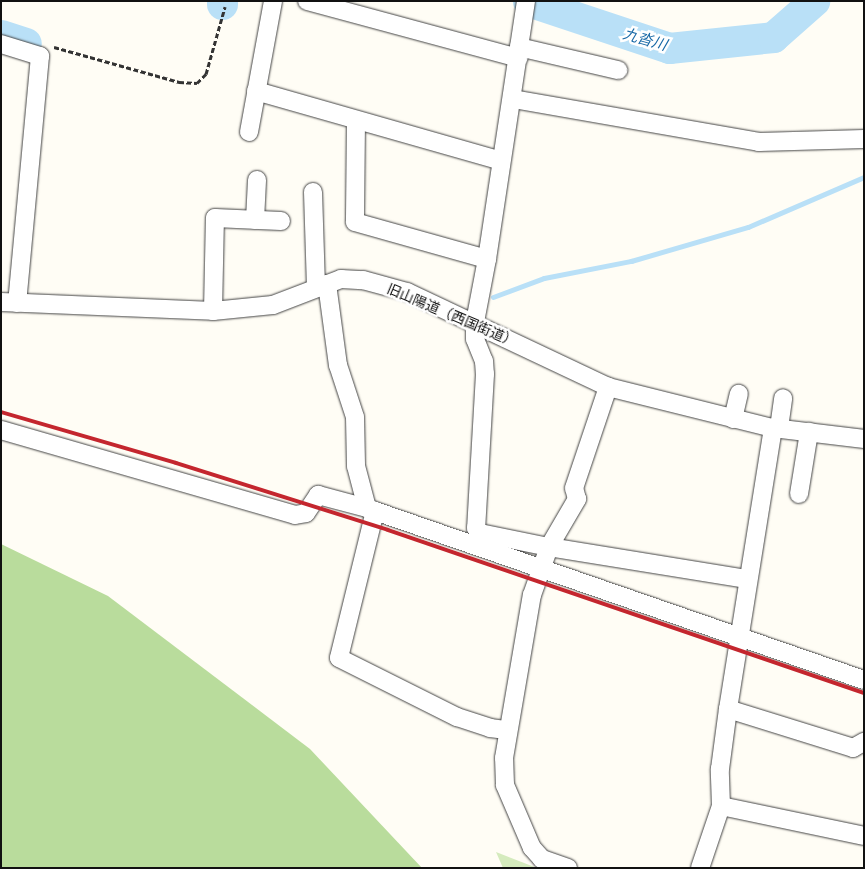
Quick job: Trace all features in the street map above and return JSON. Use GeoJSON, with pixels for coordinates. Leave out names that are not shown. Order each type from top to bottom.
{"type":"FeatureCollection","features":[{"type":"Feature","properties":{"kind":"street"},"geometry":{"type":"LineString","coordinates":[[249,132],[273,1]]}},
{"type":"Feature","properties":{"kind":"street"},"geometry":{"type":"LineString","coordinates":[[307,1],[518,52],[618,70]]}},
{"type":"Feature","properties":{"kind":"street"},"geometry":{"type":"LineString","coordinates":[[526,5],[488,259],[475,322],[475,339],[484,361],[485,374],[476,528],[480,533],[549,547],[747,579]]}},
{"type":"Feature","properties":{"kind":"street"},"geometry":{"type":"LineString","coordinates":[[1,44],[40,56],[9,303]]}},
{"type":"Feature","properties":{"kind":"street"},"geometry":{"type":"LineString","coordinates":[[256,91],[502,161]]}},
{"type":"Feature","properties":{"kind":"street"},"geometry":{"type":"LineString","coordinates":[[513,100],[759,142],[864,139]]}},
{"type":"Feature","properties":{"kind":"street"},"geometry":{"type":"LineString","coordinates":[[356,121],[356,222],[488,259]]}},
{"type":"Feature","properties":{"kind":"street"},"geometry":{"type":"LineString","coordinates":[[254,220],[257,180]]}},
{"type":"Feature","properties":{"kind":"street"},"geometry":{"type":"LineString","coordinates":[[313,192],[322,286],[338,365],[355,417],[356,466],[371,509],[339,658],[457,717],[490,728],[507,730]]}},
{"type":"Feature","properties":{"kind":"street"},"geometry":{"type":"LineString","coordinates":[[213,311],[215,218],[281,221]]}},
{"type":"Feature","properties":{"kind":"street","name":"旧山陽道（西国街道）"},"geometry":{"type":"LineString","coordinates":[[9,303],[213,311],[273,305],[322,286],[350,279],[384,285],[475,322],[608,387],[776,428],[864,439]]}},
{"type":"Feature","properties":{"kind":"street"},"geometry":{"type":"LineString","coordinates":[[568,868],[542,859],[532,848],[505,785],[507,730],[526,622],[541,568],[549,547],[577,499],[574,488],[608,387]]}},
{"type":"Feature","properties":{"kind":"street"},"geometry":{"type":"LineString","coordinates":[[733,419],[739,394]]}},
{"type":"Feature","properties":{"kind":"street"},"geometry":{"type":"LineString","coordinates":[[700,868],[721,806],[720,769],[738,635],[747,579],[783,398]]}},
{"type":"Feature","properties":{"kind":"street"},"geometry":{"type":"LineString","coordinates":[[1,430],[295,515],[306,513],[318,495],[371,509],[864,680]]}},
{"type":"Feature","properties":{"kind":"street"},"geometry":{"type":"LineString","coordinates":[[799,494],[809,432]]}},
{"type":"Feature","properties":{"kind":"street"},"geometry":{"type":"LineString","coordinates":[[728,709],[859,745]]}},
{"type":"Feature","properties":{"kind":"street"},"geometry":{"type":"LineString","coordinates":[[721,806],[864,836]]}},
{"type":"Feature","properties":{"kind":"path"},"geometry":{"type":"LineString","coordinates":[[40,56],[42,44],[178,82],[198,83],[206,74],[225,6]]}},
{"type":"Feature","properties":{"kind":"green space"},"geometry":{"type":"Polygon","coordinates":[[[1,544],[108,596],[310,749],[422,868],[1,868],[1,544]]]}},
{"type":"Feature","properties":{"kind":"green space"},"geometry":{"type":"Polygon","coordinates":[[[496,852],[537,868],[503,868],[496,852]]]}},
{"type":"Feature","properties":{"kind":"waterway","name":"九沓川"},"geometry":{"type":"LineString","coordinates":[[528,1],[669,48],[773,37],[814,1]]}},
{"type":"Feature","properties":{"kind":"waterway","name":"九沓川"},"geometry":{"type":"LineString","coordinates":[[1,35],[26,43]]}},
{"type":"Feature","properties":{"kind":"waterway"},"geometry":{"type":"LineString","coordinates":[[493,297],[544,278],[631,261],[748,227],[864,177]]}},
{"type":"Feature","properties":{"kind":"railway"},"geometry":{"type":"LineString","coordinates":[[1,412],[176,463],[388,530],[864,693]]}}]}
